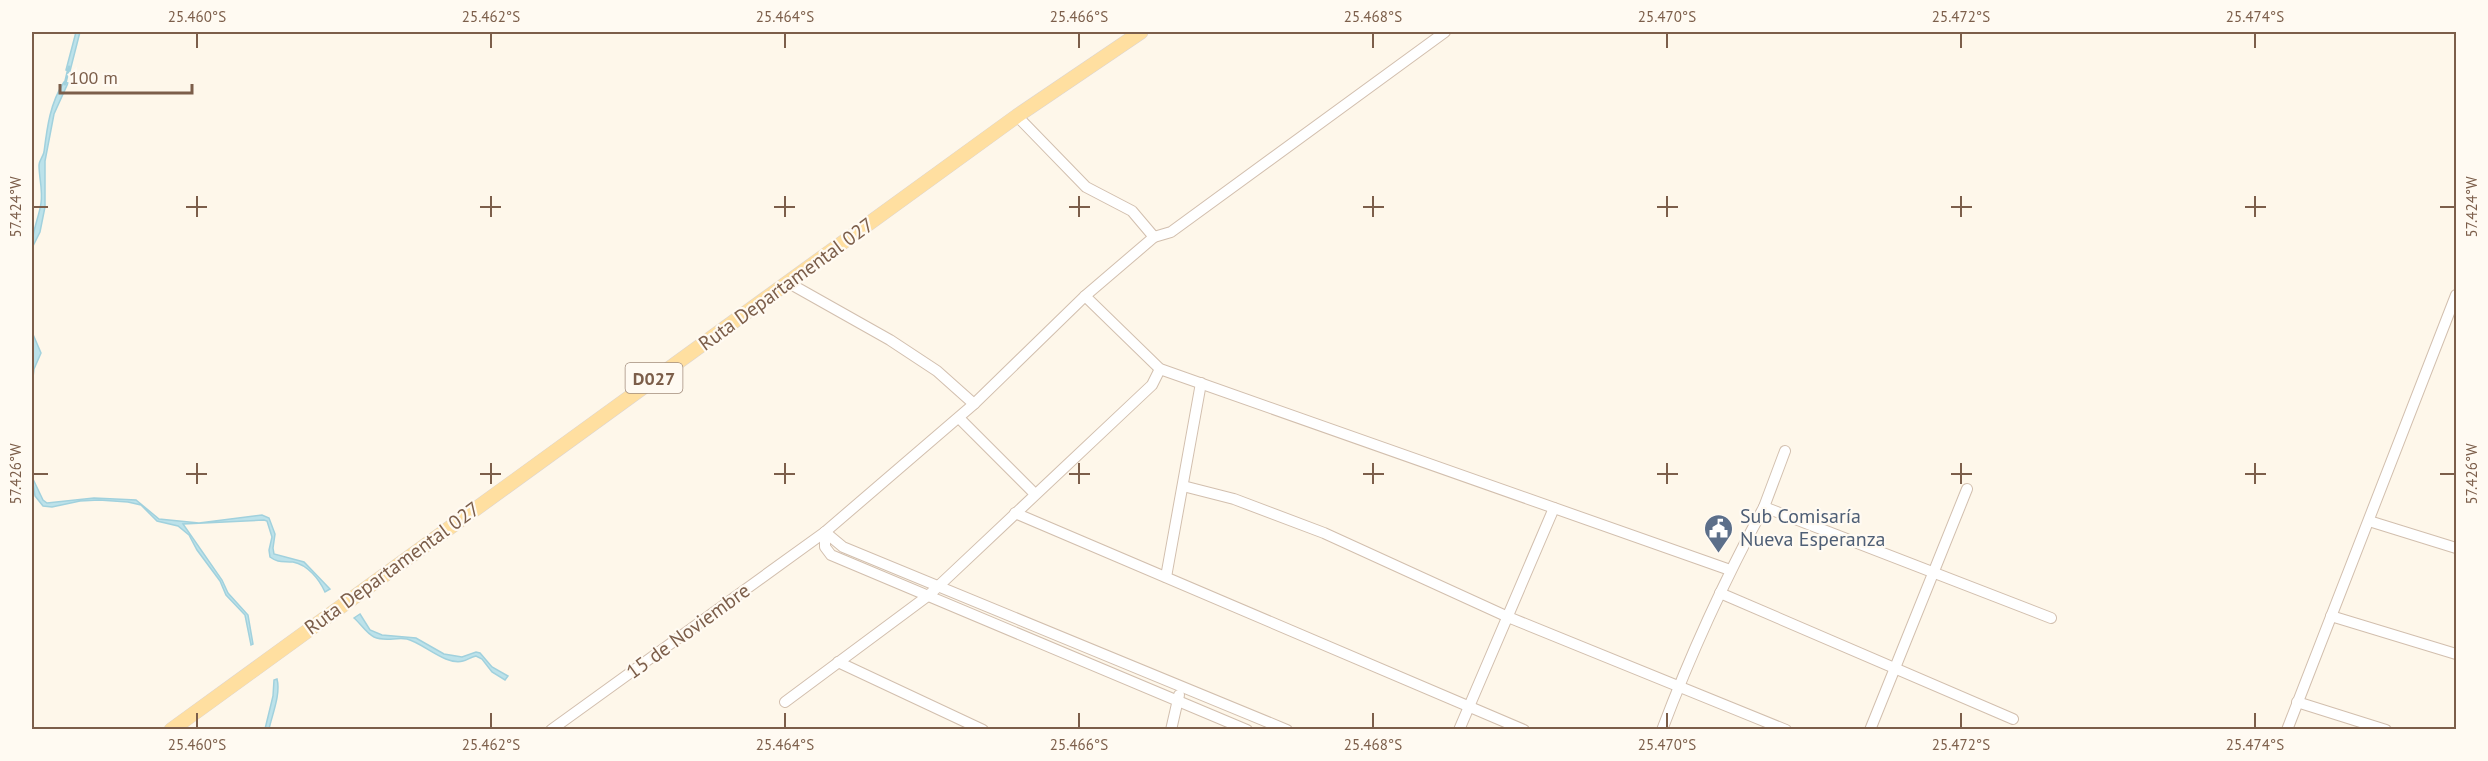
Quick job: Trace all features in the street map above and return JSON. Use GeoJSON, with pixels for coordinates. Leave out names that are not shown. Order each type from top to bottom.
{"type":"FeatureCollection","features":[{"type":"Feature","properties":{"kind":"main road","name":"Ruta Departamental 027"},"geometry":{"type":"LineString","coordinates":[[171,729],[1017,116],[1141,32]]}},
{"type":"Feature","properties":{"kind":"street","name":"15 de Noviembre"},"geometry":{"type":"LineString","coordinates":[[551,729],[825,532],[959,418],[1085,296],[1154,237],[1171,232],[1445,32]]}},
{"type":"Feature","properties":{"kind":"street"},"geometry":{"type":"LineString","coordinates":[[1017,116],[1086,187],[1132,211],[1154,237]]}},
{"type":"Feature","properties":{"kind":"street"},"geometry":{"type":"LineString","coordinates":[[788,282],[890,340],[937,371],[974,404]]}},
{"type":"Feature","properties":{"kind":"street"},"geometry":{"type":"LineString","coordinates":[[2287,729],[2457,295]]}},
{"type":"Feature","properties":{"kind":"street"},"geometry":{"type":"LineString","coordinates":[[1085,296],[1160,369],[1730,570]]}},
{"type":"Feature","properties":{"kind":"street"},"geometry":{"type":"LineString","coordinates":[[785,702],[929,595],[1152,385],[1160,369]]}},
{"type":"Feature","properties":{"kind":"street"},"geometry":{"type":"LineString","coordinates":[[1166,577],[1201,383]]}},
{"type":"Feature","properties":{"kind":"street"},"geometry":{"type":"LineString","coordinates":[[959,418],[1035,494]]}},
{"type":"Feature","properties":{"kind":"street"},"geometry":{"type":"LineString","coordinates":[[1662,729],[1678,686],[1730,570],[1764,507],[1785,451]]}},
{"type":"Feature","properties":{"kind":"street"},"geometry":{"type":"LineString","coordinates":[[1183,486],[1234,499],[1324,533],[1508,617],[1786,729]]}},
{"type":"Feature","properties":{"kind":"street"},"geometry":{"type":"LineString","coordinates":[[1870,729],[1967,489]]}},
{"type":"Feature","properties":{"kind":"street"},"geometry":{"type":"LineString","coordinates":[[1764,507],[2051,618]]}},
{"type":"Feature","properties":{"kind":"street"},"geometry":{"type":"LineString","coordinates":[[1459,729],[1554,508]]}},
{"type":"Feature","properties":{"kind":"street"},"geometry":{"type":"LineString","coordinates":[[1015,513],[1524,729]]}},
{"type":"Feature","properties":{"kind":"street"},"geometry":{"type":"LineString","coordinates":[[2368,521],[2457,548]]}},
{"type":"Feature","properties":{"kind":"street"},"geometry":{"type":"LineString","coordinates":[[825,532],[843,547],[1287,729]]}},
{"type":"Feature","properties":{"kind":"street"},"geometry":{"type":"LineString","coordinates":[[825,532],[825,547],[831,555],[1247,729]]}},
{"type":"Feature","properties":{"kind":"street"},"geometry":{"type":"LineString","coordinates":[[1720,593],[2013,719]]}},
{"type":"Feature","properties":{"kind":"street"},"geometry":{"type":"LineString","coordinates":[[2331,616],[2457,654]]}},
{"type":"Feature","properties":{"kind":"street"},"geometry":{"type":"LineString","coordinates":[[838,662],[983,729]]}},
{"type":"Feature","properties":{"kind":"street"},"geometry":{"type":"LineString","coordinates":[[1171,729],[1177,699],[1183,686]]}},
{"type":"Feature","properties":{"kind":"street"},"geometry":{"type":"LineString","coordinates":[[2297,702],[2386,729]]}},
{"type":"Feature","properties":{"kind":"water"},"geometry":{"type":"Polygon","coordinates":[[[76,32],[80,32],[70,71],[66,70],[76,32]]]}},
{"type":"Feature","properties":{"kind":"water"},"geometry":{"type":"Polygon","coordinates":[[[64,82],[68,83],[54,114],[45,161],[45,207],[40,232],[32,248],[41,198],[39,163],[44,152],[52,107],[64,82]]]}},
{"type":"Feature","properties":{"kind":"water"},"geometry":{"type":"Polygon","coordinates":[[[32,332],[41,353],[34,369],[32,386],[32,332]]]}},
{"type":"Feature","properties":{"kind":"water"},"geometry":{"type":"Polygon","coordinates":[[[32,477],[43,500],[47,503],[94,498],[136,500],[159,519],[199,523],[262,515],[269,518],[275,534],[274,554],[304,562],[330,589],[325,592],[320,582],[303,566],[270,557],[272,537],[267,521],[183,524],[222,580],[228,593],[248,615],[253,644],[251,645],[245,615],[226,595],[220,581],[189,535],[178,526],[157,521],[141,505],[128,502],[99,500],[80,501],[52,507],[43,506],[35,496],[32,477]]]}},
{"type":"Feature","properties":{"kind":"water"},"geometry":{"type":"Polygon","coordinates":[[[360,614],[370,630],[382,635],[416,638],[444,654],[462,657],[476,652],[480,653],[492,667],[508,676],[505,680],[492,672],[482,659],[476,656],[456,662],[407,639],[374,637],[354,618],[360,614]]]}},
{"type":"Feature","properties":{"kind":"water"},"geometry":{"type":"Polygon","coordinates":[[[277,679],[276,704],[269,729],[265,729],[273,696],[274,680],[277,679]]]}},
{"type":"Feature","properties":{"kind":"waterway"},"geometry":{"type":"LineString","coordinates":[[65,84],[69,67]]}},
{"type":"Feature","properties":{"kind":"place","name":"Sub Comisaría Nueva Esperanza"},"geometry":{"type":"Point","coordinates":[1719,554]}}]}
